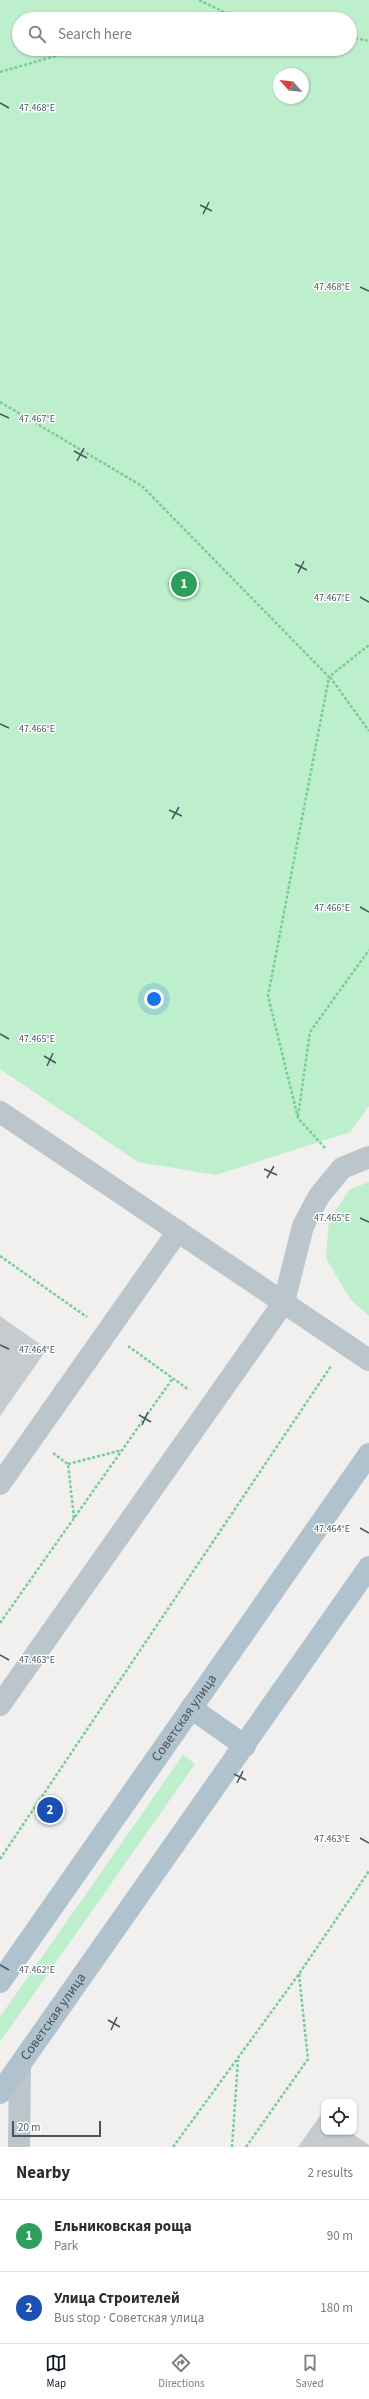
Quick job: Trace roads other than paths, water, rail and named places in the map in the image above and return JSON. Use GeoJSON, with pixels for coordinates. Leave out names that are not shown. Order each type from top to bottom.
{"type":"FeatureCollection","features":[{"type":"Feature","properties":{"kind":"main road","name":"Советская улица"},"geometry":{"type":"LineString","coordinates":[[0,1982],[369,1454]]}},
{"type":"Feature","properties":{"kind":"main road","name":"Советская улица"},"geometry":{"type":"LineString","coordinates":[[0,2093],[369,1567]]}},
{"type":"Feature","properties":{"kind":"main road"},"geometry":{"type":"LineString","coordinates":[[191,1708],[244,1746]]}},
{"type":"Feature","properties":{"kind":"street"},"geometry":{"type":"LineString","coordinates":[[0,1112],[369,1360]]}},
{"type":"Feature","properties":{"kind":"street"},"geometry":{"type":"LineString","coordinates":[[0,1705],[284,1302],[303,1226],[319,1196],[342,1168],[369,1157]]}},
{"type":"Feature","properties":{"kind":"street"},"geometry":{"type":"LineString","coordinates":[[0,1484],[178,1231]]}},
{"type":"Feature","properties":{"kind":"street"},"geometry":{"type":"LineString","coordinates":[[19,2147],[20,2065]]}},
{"type":"Feature","properties":{"kind":"place","name":"Ельниковская роща"},"geometry":{"type":"Point","coordinates":[184,584]}},
{"type":"Feature","properties":{"kind":"place","name":"Улица Строителей"},"geometry":{"type":"Point","coordinates":[50,1810]}}]}
